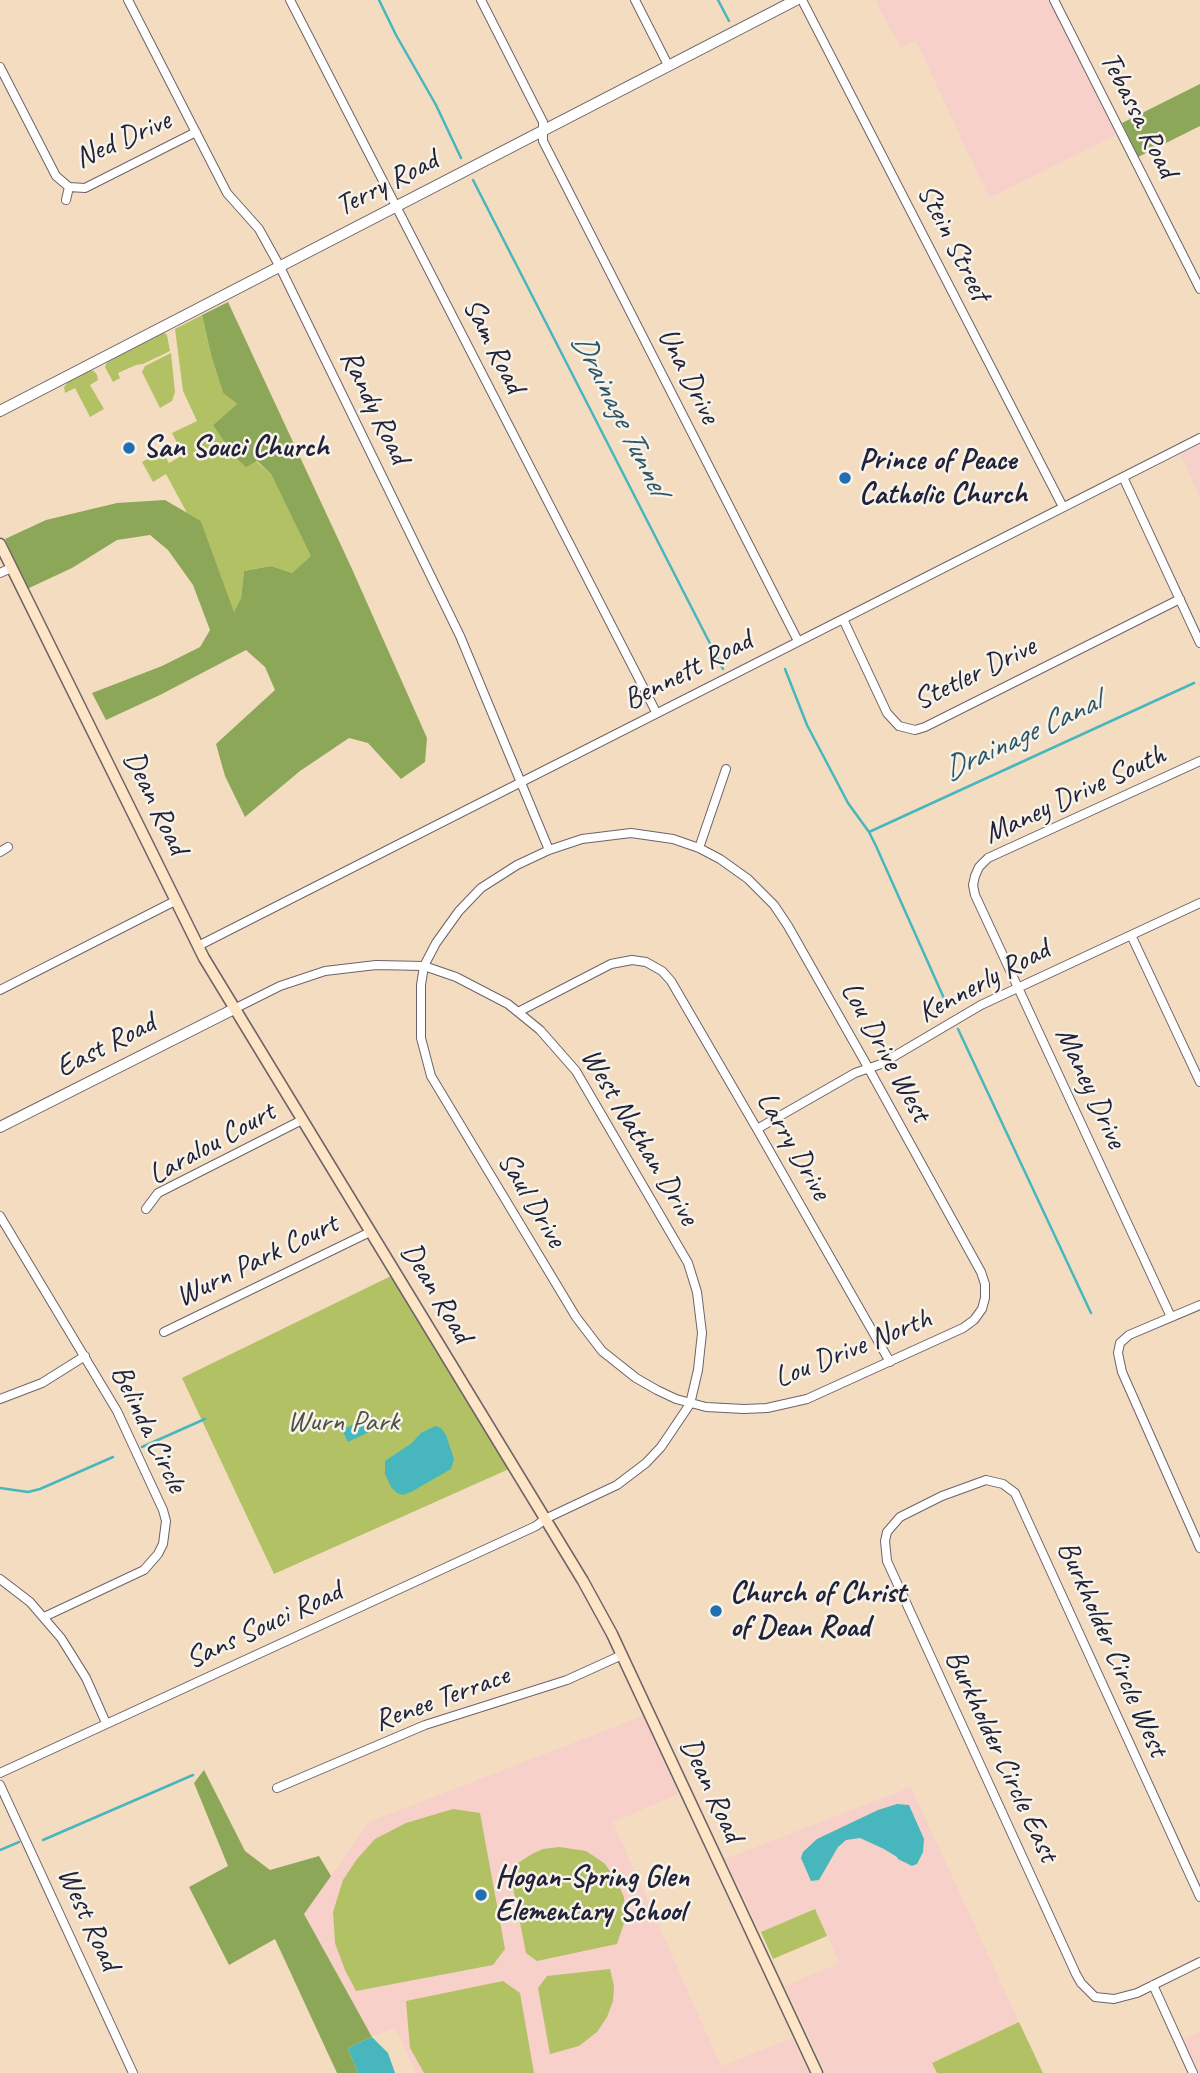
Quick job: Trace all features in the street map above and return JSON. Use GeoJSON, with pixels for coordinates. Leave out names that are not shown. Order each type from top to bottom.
{"type":"FeatureCollection","features":[{"type":"Feature","properties":{"kind":"main road","name":"Dean Road"},"geometry":{"type":"LineString","coordinates":[[0,544],[198,946],[583,1581],[622,1655],[817,2073]]}},
{"type":"Feature","properties":{"kind":"street","name":"Randy Road"},"geometry":{"type":"LineString","coordinates":[[128,0],[226,193],[259,229],[280,267],[460,636],[549,850]]}},
{"type":"Feature","properties":{"kind":"street","name":"Sam Road"},"geometry":{"type":"LineString","coordinates":[[290,0],[656,712]]}},
{"type":"Feature","properties":{"kind":"street","name":"Una Drive"},"geometry":{"type":"LineString","coordinates":[[481,0],[543,122],[543,141],[798,641]]}},
{"type":"Feature","properties":{"kind":"street"},"geometry":{"type":"LineString","coordinates":[[635,0],[668,65]]}},
{"type":"Feature","properties":{"kind":"street","name":"Terry Road"},"geometry":{"type":"LineString","coordinates":[[0,411],[796,0]]}},
{"type":"Feature","properties":{"kind":"street","name":"Stein Street"},"geometry":{"type":"LineString","coordinates":[[802,0],[1063,507]]}},
{"type":"Feature","properties":{"kind":"street","name":"Tebassa Road"},"geometry":{"type":"LineString","coordinates":[[1054,0],[1200,289]]}},
{"type":"Feature","properties":{"kind":"street"},"geometry":{"type":"LineString","coordinates":[[0,67],[56,176],[69,187],[66,200]]}},
{"type":"Feature","properties":{"kind":"street","name":"Ned Drive"},"geometry":{"type":"LineString","coordinates":[[69,187],[85,188],[195,132]]}},
{"type":"Feature","properties":{"kind":"street","name":"Bennett Road"},"geometry":{"type":"LineString","coordinates":[[198,946],[1200,439]]}},
{"type":"Feature","properties":{"kind":"street"},"geometry":{"type":"LineString","coordinates":[[1123,477],[1200,643]]}},
{"type":"Feature","properties":{"kind":"street"},"geometry":{"type":"LineString","coordinates":[[0,573],[11,568]]}},
{"type":"Feature","properties":{"kind":"street","name":"Stetler Drive"},"geometry":{"type":"LineString","coordinates":[[843,619],[887,713],[899,726],[915,730],[1180,599]]}},
{"type":"Feature","properties":{"kind":"street","name":"Maney Drive South"},"geometry":{"type":"LineString","coordinates":[[975,876],[988,858],[1200,761]]}},
{"type":"Feature","properties":{"kind":"street"},"geometry":{"type":"LineString","coordinates":[[699,848],[726,769]]}},
{"type":"Feature","properties":{"kind":"street","name":"Lou Drive West"},"geometry":{"type":"LineString","coordinates":[[424,966],[452,919],[481,888],[517,865],[549,850],[582,839],[631,833],[673,839],[720,859],[748,879],[774,905],[788,926],[981,1272],[985,1284],[982,1309]]}},
{"type":"Feature","properties":{"kind":"street","name":"Maney Drive"},"geometry":{"type":"LineString","coordinates":[[975,876],[975,895],[1171,1317]]}},
{"type":"Feature","properties":{"kind":"street"},"geometry":{"type":"LineString","coordinates":[[0,990],[175,901]]}},
{"type":"Feature","properties":{"kind":"street","name":"Kennerly Road"},"geometry":{"type":"LineString","coordinates":[[757,1129],[855,1073],[881,1064],[981,1005],[1200,904]]}},
{"type":"Feature","properties":{"kind":"street"},"geometry":{"type":"LineString","coordinates":[[1131,935],[1200,1082]]}},
{"type":"Feature","properties":{"kind":"street","name":"Larry Drive"},"geometry":{"type":"LineString","coordinates":[[518,1012],[611,964],[626,960],[646,962],[662,971],[671,981],[890,1362]]}},
{"type":"Feature","properties":{"kind":"street","name":"West Nathan Drive"},"geometry":{"type":"LineString","coordinates":[[234,1009],[280,986],[325,971],[376,965],[424,966],[456,977],[508,1004],[540,1030],[576,1071],[688,1264],[697,1292],[702,1333],[690,1404]]}},
{"type":"Feature","properties":{"kind":"street","name":"Saul Drive"},"geometry":{"type":"LineString","coordinates":[[424,966],[420,1019],[424,1056],[439,1092],[589,1336],[602,1351],[636,1378],[666,1395],[690,1404]]}},
{"type":"Feature","properties":{"kind":"street","name":"East Road"},"geometry":{"type":"LineString","coordinates":[[0,1128],[234,1009]]}},
{"type":"Feature","properties":{"kind":"street","name":"Laralou Court"},"geometry":{"type":"LineString","coordinates":[[146,1209],[158,1193],[302,1120]]}},
{"type":"Feature","properties":{"kind":"street","name":"Belinda Circle"},"geometry":{"type":"LineString","coordinates":[[0,1216],[117,1411],[135,1446],[166,1521],[158,1554],[144,1570],[44,1617]]}},
{"type":"Feature","properties":{"kind":"street","name":"Wurn Park Court"},"geometry":{"type":"LineString","coordinates":[[164,1332],[370,1232]]}},
{"type":"Feature","properties":{"kind":"street"},"geometry":{"type":"LineString","coordinates":[[1200,1305],[1129,1335],[1120,1343],[1118,1353],[1122,1372],[1200,1548]]}},
{"type":"Feature","properties":{"kind":"street","name":"Lou Drive North"},"geometry":{"type":"LineString","coordinates":[[690,1404],[744,1409],[792,1404],[964,1328],[982,1309]]}},
{"type":"Feature","properties":{"kind":"street"},"geometry":{"type":"LineString","coordinates":[[0,1399],[42,1383],[85,1356]]}},
{"type":"Feature","properties":{"kind":"street","name":"Sans Souci Road"},"geometry":{"type":"LineString","coordinates":[[0,1773],[536,1526],[601,1493],[631,1475],[661,1447],[690,1404]]}},
{"type":"Feature","properties":{"kind":"street","name":"Burkholder Circle West"},"geometry":{"type":"LineString","coordinates":[[942,1496],[986,1480],[1003,1484],[1015,1493],[1200,1897]]}},
{"type":"Feature","properties":{"kind":"street","name":"Burkholder Circle East"},"geometry":{"type":"LineString","coordinates":[[942,1496],[909,1511],[892,1524],[885,1541],[887,1561],[1076,1974],[1088,1991],[1103,1999],[1125,1997],[1153,1985]]}},
{"type":"Feature","properties":{"kind":"street"},"geometry":{"type":"LineString","coordinates":[[0,1579],[44,1617],[74,1657],[106,1723]]}},
{"type":"Feature","properties":{"kind":"street","name":"Renee Terrace"},"geometry":{"type":"LineString","coordinates":[[277,1788],[434,1721],[567,1680],[622,1655]]}},
{"type":"Feature","properties":{"kind":"street","name":"West Road"},"geometry":{"type":"LineString","coordinates":[[0,1785],[133,2073]]}},
{"type":"Feature","properties":{"kind":"street"},"geometry":{"type":"LineString","coordinates":[[1193,2073],[1153,1985],[1200,1962]]}},
{"type":"Feature","properties":{"kind":"shaded area"},"geometry":{"type":"Polygon","coordinates":[[[875,0],[1049,0],[1116,135],[989,198],[916,41],[901,48],[875,0]]]}},
{"type":"Feature","properties":{"kind":"shaded area"},"geometry":{"type":"Polygon","coordinates":[[[1200,444],[1200,498],[1180,454],[1200,444]]]}},
{"type":"Feature","properties":{"kind":"shaded area","name":"Hogan-Spring Glen Elementary School"},"geometry":{"type":"Polygon","coordinates":[[[645,1715],[679,1794],[613,1822],[721,2066],[792,2038],[809,2073],[416,2073],[395,2028],[372,2037],[304,1914],[369,1822],[645,1715]]]}},
{"type":"Feature","properties":{"kind":"shaded area"},"geometry":{"type":"Polygon","coordinates":[[[911,1787],[1019,2022],[933,2062],[937,2073],[826,2073],[785,1986],[839,1963],[816,1910],[761,1932],[725,1859],[911,1787]]]}},
{"type":"Feature","properties":{"kind":"shaded area"},"geometry":{"type":"Polygon","coordinates":[[[1200,2032],[1200,2073],[1199,2073],[1183,2039],[1200,2032]]]}},
{"type":"Feature","properties":{"kind":"green space"},"geometry":{"type":"Polygon","coordinates":[[[1200,84],[1200,126],[1138,157],[1122,123],[1200,84]]]}},
{"type":"Feature","properties":{"kind":"green space"},"geometry":{"type":"Polygon","coordinates":[[[228,302],[427,738],[425,762],[401,779],[368,743],[349,738],[300,771],[245,817],[225,776],[216,744],[275,690],[265,667],[246,650],[106,720],[92,693],[162,666],[200,647],[210,630],[193,585],[168,550],[150,535],[117,540],[72,568],[27,589],[5,539],[46,520],[117,503],[165,500],[201,521],[234,612],[241,598],[244,571],[271,566],[292,573],[311,556],[271,474],[257,461],[246,467],[235,457],[213,425],[237,404],[223,393],[202,315],[228,302]]]}},
{"type":"Feature","properties":{"kind":"green space"},"geometry":{"type":"Polygon","coordinates":[[[202,315],[223,393],[237,404],[213,425],[271,474],[312,556],[292,573],[271,566],[244,571],[241,598],[234,613],[201,521],[187,513],[166,474],[153,482],[142,462],[162,451],[169,463],[183,455],[172,433],[197,421],[183,391],[175,329],[202,315]]]}},
{"type":"Feature","properties":{"kind":"green space"},"geometry":{"type":"Polygon","coordinates":[[[163,332],[167,335],[170,351],[118,373],[120,378],[113,382],[105,367],[107,362],[163,332]]]}},
{"type":"Feature","properties":{"kind":"green space"},"geometry":{"type":"Polygon","coordinates":[[[171,353],[175,392],[172,401],[160,408],[142,372],[145,366],[171,353]]]}},
{"type":"Feature","properties":{"kind":"green space"},"geometry":{"type":"Polygon","coordinates":[[[89,370],[97,375],[98,380],[90,385],[104,409],[90,417],[75,388],[65,393],[64,387],[69,381],[89,370]]]}},
{"type":"Feature","properties":{"kind":"green space","name":"Wurn Park"},"geometry":{"type":"Polygon","coordinates":[[[391,1276],[509,1469],[274,1574],[182,1378],[391,1276]]]}},
{"type":"Feature","properties":{"kind":"green space"},"geometry":{"type":"Polygon","coordinates":[[[204,1770],[245,1851],[270,1870],[319,1856],[331,1876],[304,1914],[372,2037],[348,2048],[358,2073],[337,2073],[275,1939],[229,1965],[189,1887],[228,1866],[194,1783],[204,1770]]]}},
{"type":"Feature","properties":{"kind":"green space"},"geometry":{"type":"Polygon","coordinates":[[[453,1809],[480,1813],[505,1949],[493,1965],[356,1991],[335,1943],[333,1912],[343,1880],[375,1839],[406,1823],[453,1809]]]}},
{"type":"Feature","properties":{"kind":"green space"},"geometry":{"type":"Polygon","coordinates":[[[559,1847],[586,1851],[604,1863],[616,1879],[624,1897],[625,1920],[617,1944],[537,1961],[526,1953],[510,1872],[515,1865],[532,1854],[559,1847]]]}},
{"type":"Feature","properties":{"kind":"green space"},"geometry":{"type":"Polygon","coordinates":[[[815,1909],[827,1936],[773,1959],[761,1932],[815,1909]]]}},
{"type":"Feature","properties":{"kind":"green space"},"geometry":{"type":"Polygon","coordinates":[[[610,1969],[614,1986],[613,2001],[597,2032],[579,2046],[550,2054],[538,1988],[547,1976],[610,1969]]]}},
{"type":"Feature","properties":{"kind":"green space"},"geometry":{"type":"Polygon","coordinates":[[[503,1981],[520,1993],[534,2073],[424,2073],[410,2048],[406,2001],[503,1981]]]}},
{"type":"Feature","properties":{"kind":"green space"},"geometry":{"type":"Polygon","coordinates":[[[1019,2022],[1043,2073],[937,2073],[932,2063],[1019,2022]]]}},
{"type":"Feature","properties":{"kind":"water"},"geometry":{"type":"Polygon","coordinates":[[[372,1415],[378,1428],[348,1442],[342,1430],[372,1415]]]}},
{"type":"Feature","properties":{"kind":"water"},"geometry":{"type":"Polygon","coordinates":[[[435,1426],[441,1428],[446,1435],[454,1459],[451,1469],[411,1492],[403,1495],[397,1493],[385,1474],[385,1461],[412,1443],[421,1433],[435,1426]]]}},
{"type":"Feature","properties":{"kind":"water"},"geometry":{"type":"Polygon","coordinates":[[[897,1804],[909,1805],[924,1839],[923,1852],[917,1864],[912,1866],[860,1838],[846,1840],[838,1847],[819,1880],[811,1881],[801,1858],[803,1852],[817,1839],[878,1810],[897,1804]]]}},
{"type":"Feature","properties":{"kind":"water"},"geometry":{"type":"Polygon","coordinates":[[[372,2037],[388,2053],[395,2073],[358,2073],[348,2048],[372,2037]]]}},
{"type":"Feature","properties":{"kind":"waterway","name":"Drainage Canal"},"geometry":{"type":"LineString","coordinates":[[379,0],[436,105],[461,158]]}},
{"type":"Feature","properties":{"kind":"waterway"},"geometry":{"type":"LineString","coordinates":[[718,0],[729,21]]}},
{"type":"Feature","properties":{"kind":"waterway","name":"Drainage Tunnel"},"geometry":{"type":"LineString","coordinates":[[473,180],[723,669]]}},
{"type":"Feature","properties":{"kind":"waterway","name":"Drainage Canal"},"geometry":{"type":"LineString","coordinates":[[785,669],[807,725],[848,803],[876,846],[947,1005]]}},
{"type":"Feature","properties":{"kind":"waterway","name":"Drainage Canal"},"geometry":{"type":"LineString","coordinates":[[869,832],[1194,683]]}},
{"type":"Feature","properties":{"kind":"waterway","name":"Drainage Canal"},"geometry":{"type":"LineString","coordinates":[[958,1029],[1091,1313]]}},
{"type":"Feature","properties":{"kind":"waterway"},"geometry":{"type":"LineString","coordinates":[[142,1447],[205,1419]]}},
{"type":"Feature","properties":{"kind":"waterway","name":"Drainage Canal"},"geometry":{"type":"LineString","coordinates":[[0,1488],[28,1492],[40,1489],[113,1457]]}},
{"type":"Feature","properties":{"kind":"waterway","name":"Drainage Canal"},"geometry":{"type":"LineString","coordinates":[[43,1840],[193,1775]]}},
{"type":"Feature","properties":{"kind":"waterway","name":"Drainage Canal"},"geometry":{"type":"LineString","coordinates":[[0,1850],[19,1842]]}},
{"type":"Feature","properties":{"kind":"place","name":"San Souci Church"},"geometry":{"type":"Point","coordinates":[129,448]}},
{"type":"Feature","properties":{"kind":"place","name":"Prince of Peace Catholic Church"},"geometry":{"type":"Point","coordinates":[845,478]}},
{"type":"Feature","properties":{"kind":"place","name":"Church of Christ of Dean Road"},"geometry":{"type":"Point","coordinates":[716,1611]}},
{"type":"Feature","properties":{"kind":"place","name":"Hogan-Spring Glen Elementary School"},"geometry":{"type":"Point","coordinates":[481,1895]}}]}
